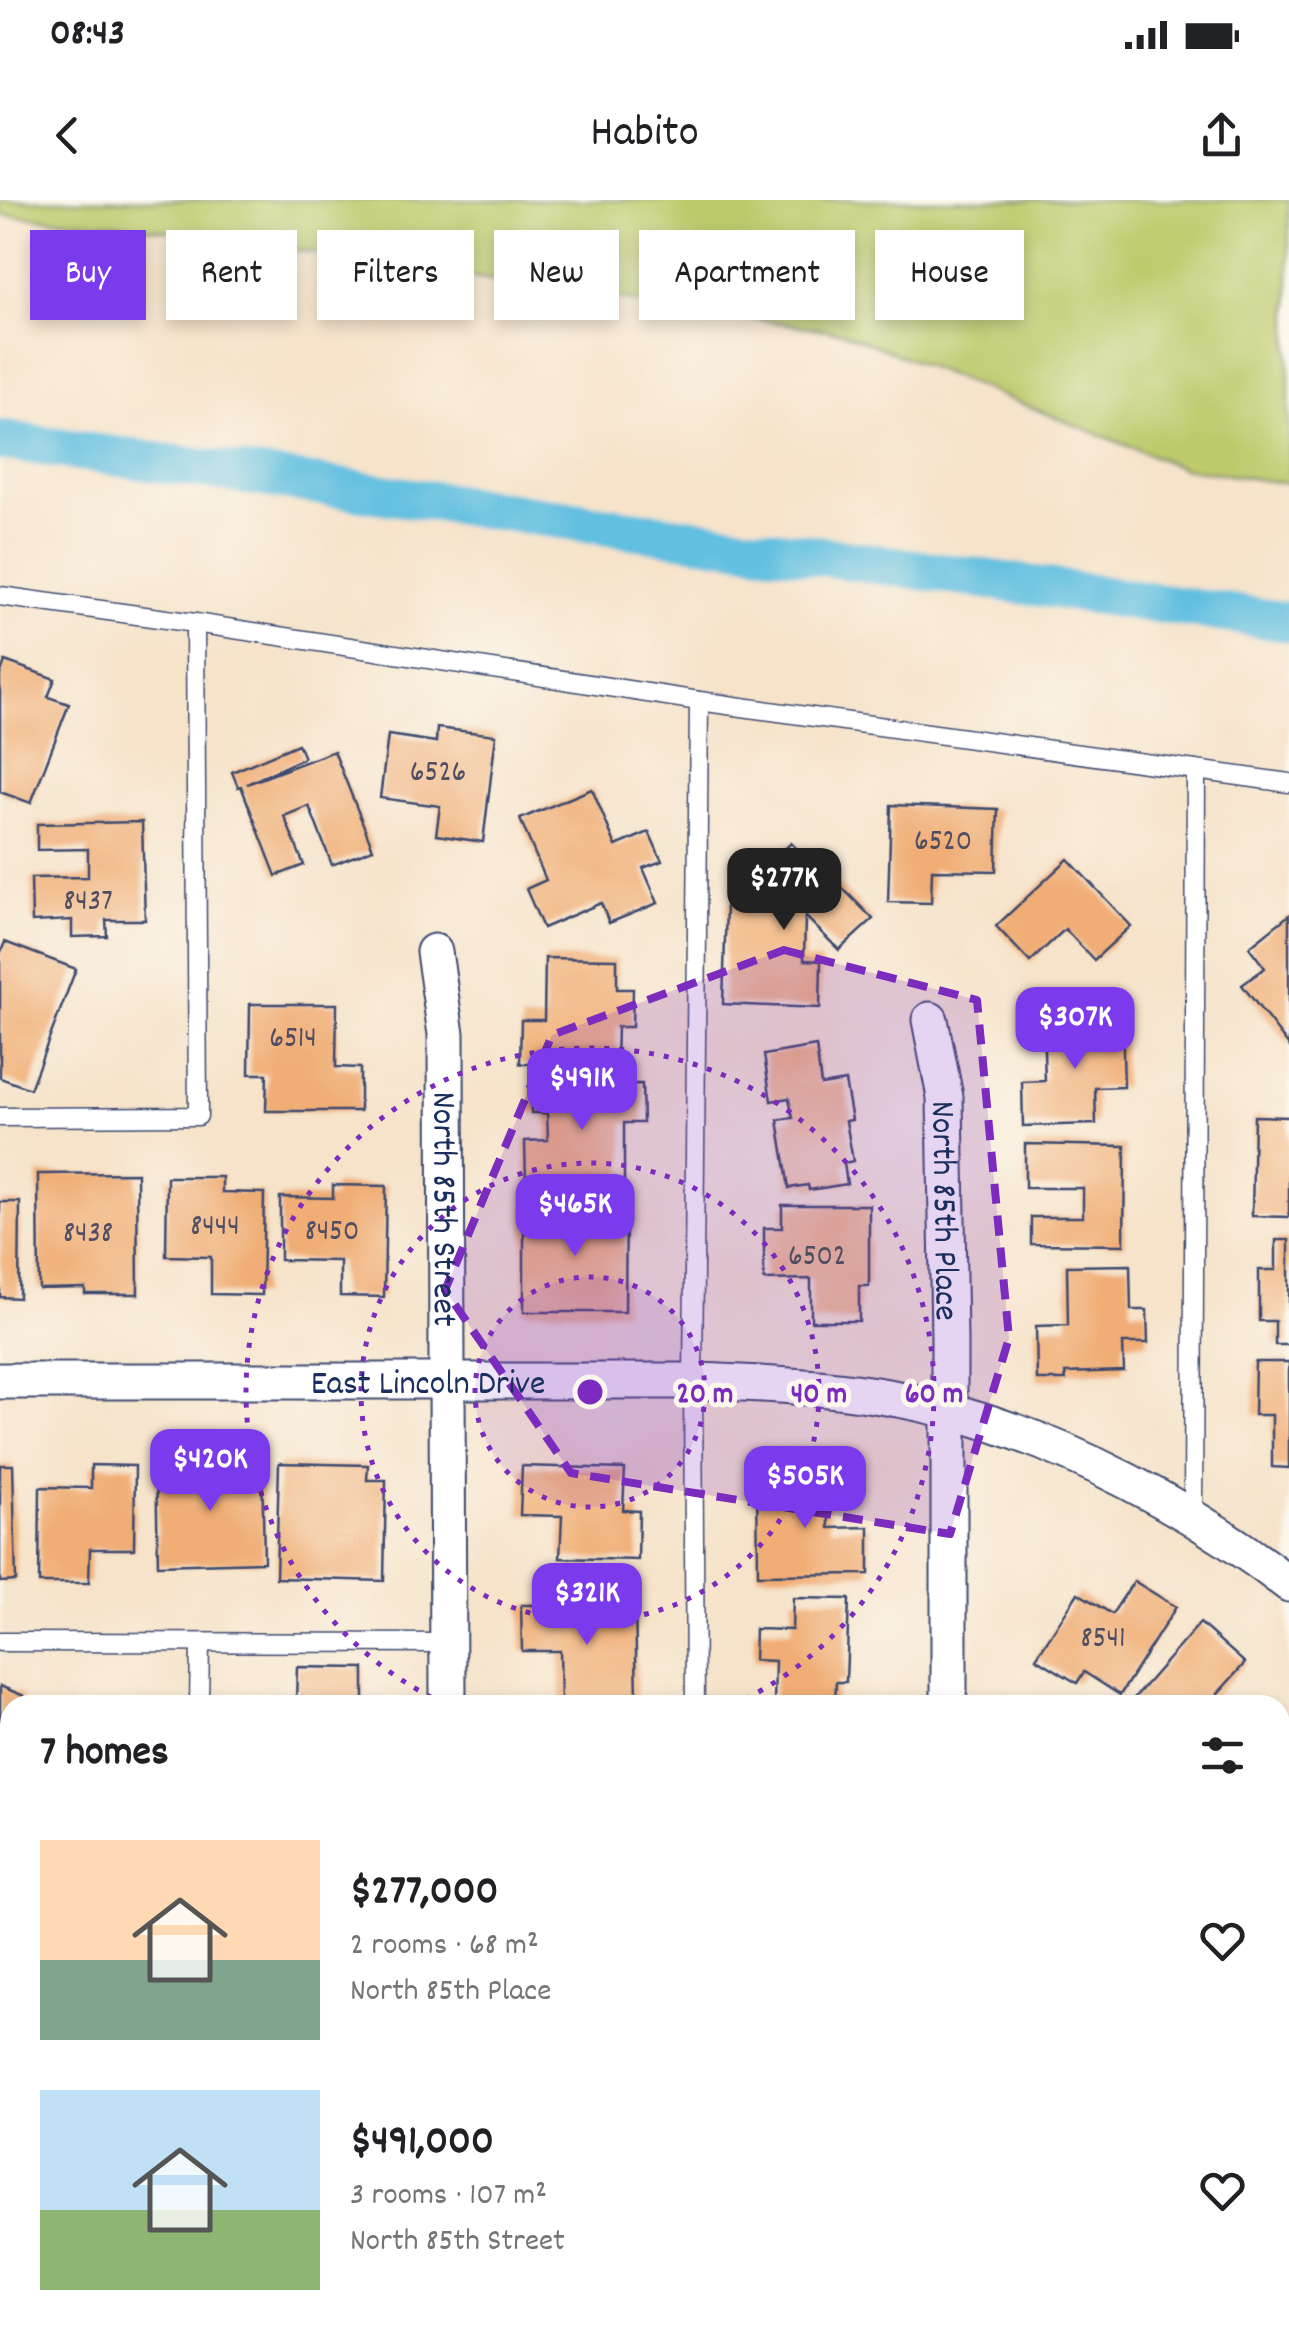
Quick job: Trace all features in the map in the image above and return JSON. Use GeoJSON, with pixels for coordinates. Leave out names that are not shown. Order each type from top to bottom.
{"type":"FeatureCollection","features":[{"type":"Feature","properties":{"kind":"street","name":"North 85th Street"},"geometry":{"type":"LineString","coordinates":[[434,952],[446,1034],[448,1695]]}},
{"type":"Feature","properties":{"kind":"street","name":"North 85th Place"},"geometry":{"type":"LineString","coordinates":[[930,1020],[945,1097],[949,1695]]}},
{"type":"Feature","properties":{"kind":"street","name":"East Lincoln Drive"},"geometry":{"type":"LineString","coordinates":[[0,1381],[693,1381],[859,1394],[949,1410],[1093,1464],[1193,1518],[1289,1584]]}},
{"type":"Feature","properties":{"kind":"lane"},"geometry":{"type":"LineString","coordinates":[[0,596],[700,701],[1289,783]]}},
{"type":"Feature","properties":{"kind":"lane"},"geometry":{"type":"LineString","coordinates":[[0,1117],[198,1116],[195,623]]}},
{"type":"Feature","properties":{"kind":"lane"},"geometry":{"type":"LineString","coordinates":[[695,1695],[693,1381],[700,701]]}},
{"type":"Feature","properties":{"kind":"lane"},"geometry":{"type":"LineString","coordinates":[[1193,1518],[1196,770]]}},
{"type":"Feature","properties":{"kind":"lane"},"geometry":{"type":"LineString","coordinates":[[0,1642],[448,1643]]}},
{"type":"Feature","properties":{"kind":"lane"},"geometry":{"type":"LineString","coordinates":[[199,1695],[200,1644]]}},
{"type":"Feature","properties":{"kind":"highlighted area"},"geometry":{"type":"Polygon","coordinates":[[[784,950],[977,1000],[1009,1338],[950,1534],[571,1473],[445,1290],[552,1035],[784,950]]]}},
{"type":"Feature","properties":{"kind":"green space"},"geometry":{"type":"Polygon","coordinates":[[[0,200],[1289,200],[1289,484],[1183,468],[841,332],[761,320],[855,320],[855,230],[639,230],[639,302],[619,299],[619,230],[494,230],[494,280],[474,277],[474,230],[317,230],[317,254],[297,251],[297,230],[166,231],[0,215],[0,200]]]}},
{"type":"Feature","properties":{"kind":"building"},"geometry":{"type":"Polygon","coordinates":[[[5,661],[55,679],[48,697],[69,704],[31,803],[0,792],[0,675],[5,661]]]}},
{"type":"Feature","properties":{"kind":"building"},"geometry":{"type":"Polygon","coordinates":[[[437,728],[496,735],[483,842],[436,835],[440,806],[380,798],[388,735],[436,742],[437,728]]]}},
{"type":"Feature","properties":{"kind":"building"},"geometry":{"type":"Polygon","coordinates":[[[298,744],[304,758],[247,784],[334,751],[373,849],[332,865],[309,806],[284,816],[304,865],[276,876],[232,772],[298,744]]]}},
{"type":"Feature","properties":{"kind":"building"},"geometry":{"type":"Polygon","coordinates":[[[592,789],[616,846],[649,832],[662,861],[643,868],[658,903],[609,923],[601,903],[543,928],[526,889],[546,880],[520,819],[592,789]]]}},
{"type":"Feature","properties":{"kind":"building"},"geometry":{"type":"Polygon","coordinates":[[[891,805],[998,809],[996,871],[932,870],[931,903],[888,902],[891,805]]]}},
{"type":"Feature","properties":{"kind":"building"},"geometry":{"type":"Polygon","coordinates":[[[142,822],[145,920],[106,920],[107,936],[72,937],[72,920],[32,922],[31,878],[88,877],[88,849],[37,850],[37,824],[142,822]]]}},
{"type":"Feature","properties":{"kind":"building"},"geometry":{"type":"Polygon","coordinates":[[[791,843],[811,863],[818,863],[873,919],[839,950],[805,916],[804,960],[821,961],[820,1008],[723,1004],[726,906],[791,843]]]}},
{"type":"Feature","properties":{"kind":"building"},"geometry":{"type":"Polygon","coordinates":[[[1068,859],[1131,926],[1094,960],[1065,929],[1030,962],[996,926],[1068,859]]]}},
{"type":"Feature","properties":{"kind":"building"},"geometry":{"type":"Polygon","coordinates":[[[1289,915],[1289,1046],[1242,985],[1265,968],[1249,947],[1289,915]]]}},
{"type":"Feature","properties":{"kind":"building"},"geometry":{"type":"Polygon","coordinates":[[[5,942],[76,969],[30,1089],[0,1078],[0,954],[5,942]]]}},
{"type":"Feature","properties":{"kind":"building"},"geometry":{"type":"Polygon","coordinates":[[[545,958],[617,959],[617,989],[633,989],[632,1027],[617,1027],[616,1064],[520,1064],[521,1020],[544,1020],[545,958]]]}},
{"type":"Feature","properties":{"kind":"building"},"geometry":{"type":"Polygon","coordinates":[[[250,1004],[337,1004],[336,1067],[360,1068],[360,1111],[266,1111],[267,1074],[249,1074],[250,1004]]]}},
{"type":"Feature","properties":{"kind":"building"},"geometry":{"type":"Polygon","coordinates":[[[1122,1019],[1124,1087],[1095,1088],[1096,1124],[1023,1126],[1022,1082],[1045,1081],[1043,1021],[1122,1019]]]}},
{"type":"Feature","properties":{"kind":"building"},"geometry":{"type":"Polygon","coordinates":[[[816,1046],[821,1085],[845,1081],[852,1120],[846,1121],[853,1161],[844,1163],[847,1184],[809,1190],[808,1185],[789,1188],[778,1120],[793,1118],[789,1098],[771,1101],[764,1055],[816,1046]]]}},
{"type":"Feature","properties":{"kind":"building"},"geometry":{"type":"Polygon","coordinates":[[[642,1084],[643,1123],[624,1123],[624,1183],[526,1184],[525,1141],[548,1140],[547,1113],[531,1113],[531,1085],[642,1084]]]}},
{"type":"Feature","properties":{"kind":"building"},"geometry":{"type":"Polygon","coordinates":[[[1254,1116],[1289,1117],[1289,1217],[1252,1216],[1254,1116]]]}},
{"type":"Feature","properties":{"kind":"building"},"geometry":{"type":"Polygon","coordinates":[[[1025,1144],[1125,1146],[1124,1245],[1031,1244],[1031,1217],[1083,1217],[1083,1188],[1025,1188],[1025,1144]]]}},
{"type":"Feature","properties":{"kind":"building"},"geometry":{"type":"Polygon","coordinates":[[[137,1173],[138,1294],[85,1294],[85,1288],[39,1289],[38,1174],[137,1173]]]}},
{"type":"Feature","properties":{"kind":"building"},"geometry":{"type":"Polygon","coordinates":[[[167,1177],[222,1177],[222,1192],[264,1193],[262,1295],[211,1294],[211,1257],[166,1256],[167,1177]]]}},
{"type":"Feature","properties":{"kind":"building"},"geometry":{"type":"Polygon","coordinates":[[[333,1185],[386,1186],[384,1297],[340,1296],[340,1261],[280,1260],[280,1197],[333,1198],[333,1185]]]}},
{"type":"Feature","properties":{"kind":"building"},"geometry":{"type":"Polygon","coordinates":[[[0,1202],[20,1202],[19,1298],[0,1297],[0,1202]]]}},
{"type":"Feature","properties":{"kind":"building"},"geometry":{"type":"Polygon","coordinates":[[[782,1205],[869,1205],[869,1286],[859,1286],[859,1321],[811,1321],[811,1279],[764,1280],[764,1228],[782,1228],[782,1205]]]}},
{"type":"Feature","properties":{"kind":"building"},"geometry":{"type":"Polygon","coordinates":[[[524,1206],[626,1207],[625,1312],[524,1312],[524,1206]]]}},
{"type":"Feature","properties":{"kind":"building"},"geometry":{"type":"Polygon","coordinates":[[[1276,1240],[1289,1240],[1289,1345],[1275,1345],[1275,1321],[1259,1321],[1259,1270],[1276,1270],[1276,1240]]]}},
{"type":"Feature","properties":{"kind":"building"},"geometry":{"type":"Polygon","coordinates":[[[1130,1265],[1131,1310],[1147,1310],[1148,1343],[1123,1343],[1124,1371],[1065,1373],[1066,1380],[1037,1380],[1036,1326],[1068,1325],[1067,1266],[1130,1265]]]}},
{"type":"Feature","properties":{"kind":"building"},"geometry":{"type":"Polygon","coordinates":[[[1255,1362],[1289,1362],[1289,1468],[1272,1467],[1272,1415],[1254,1415],[1255,1362]]]}},
{"type":"Feature","properties":{"kind":"building"},"geometry":{"type":"Polygon","coordinates":[[[262,1462],[264,1562],[158,1565],[156,1466],[262,1462]]]}},
{"type":"Feature","properties":{"kind":"building"},"geometry":{"type":"Polygon","coordinates":[[[279,1463],[368,1465],[367,1480],[386,1480],[384,1581],[276,1578],[279,1463]]]}},
{"type":"Feature","properties":{"kind":"building"},"geometry":{"type":"Polygon","coordinates":[[[0,1465],[13,1465],[16,1581],[0,1582],[0,1465]]]}},
{"type":"Feature","properties":{"kind":"building"},"geometry":{"type":"Polygon","coordinates":[[[91,1465],[135,1466],[134,1549],[90,1549],[89,1583],[39,1583],[40,1487],[91,1488],[91,1465]]]}},
{"type":"Feature","properties":{"kind":"building"},"geometry":{"type":"Polygon","coordinates":[[[522,1466],[625,1469],[623,1510],[639,1511],[638,1560],[560,1558],[562,1516],[520,1515],[522,1466]]]}},
{"type":"Feature","properties":{"kind":"building"},"geometry":{"type":"Polygon","coordinates":[[[828,1476],[829,1528],[869,1527],[869,1574],[758,1575],[757,1477],[828,1476]]]}},
{"type":"Feature","properties":{"kind":"building"},"geometry":{"type":"Polygon","coordinates":[[[1134,1581],[1176,1607],[1120,1695],[1084,1672],[1077,1683],[1036,1658],[1078,1593],[1112,1614],[1134,1581]]]}},
{"type":"Feature","properties":{"kind":"building"},"geometry":{"type":"Polygon","coordinates":[[[793,1598],[849,1599],[846,1682],[836,1682],[835,1695],[774,1695],[775,1661],[754,1660],[755,1629],[792,1630],[793,1598]]]}},
{"type":"Feature","properties":{"kind":"building"},"geometry":{"type":"Polygon","coordinates":[[[635,1604],[637,1695],[561,1695],[560,1651],[522,1651],[521,1605],[635,1604]]]}},
{"type":"Feature","properties":{"kind":"building"},"geometry":{"type":"Polygon","coordinates":[[[1200,1623],[1245,1663],[1216,1695],[1137,1695],[1200,1623]]]}},
{"type":"Feature","properties":{"kind":"building"},"geometry":{"type":"Polygon","coordinates":[[[297,1667],[364,1668],[364,1695],[296,1695],[297,1667]]]}},
{"type":"Feature","properties":{"kind":"building"},"geometry":{"type":"Polygon","coordinates":[[[0,1686],[22,1695],[0,1695],[0,1686]]]}},
{"type":"Feature","properties":{"kind":"waterway"},"geometry":{"type":"LineString","coordinates":[[0,440],[1289,622]]}}]}
